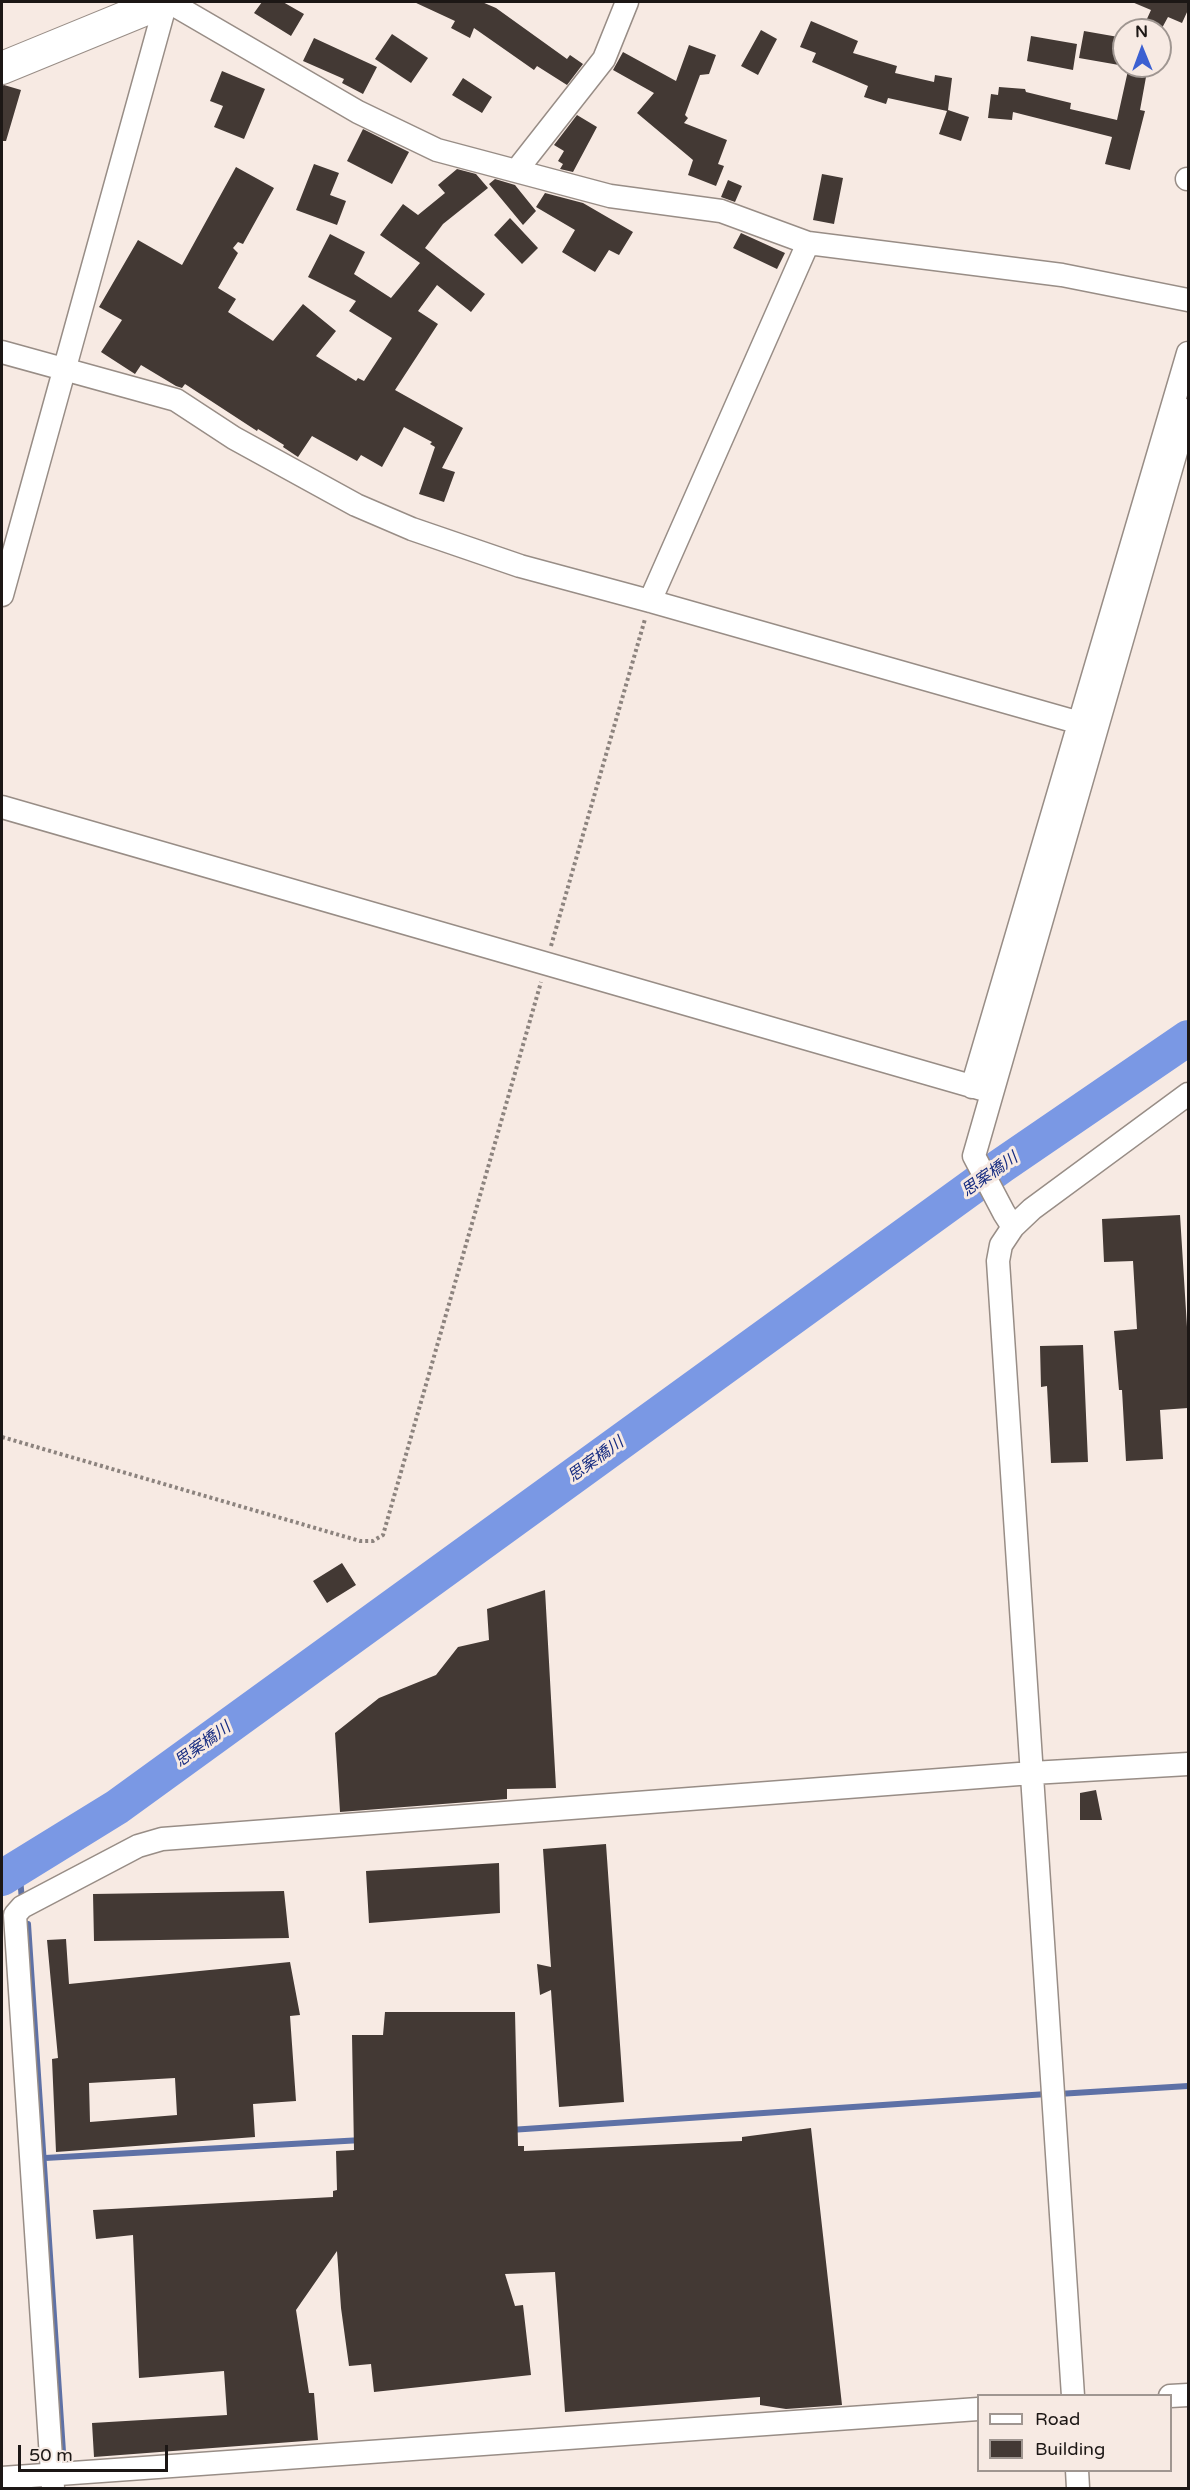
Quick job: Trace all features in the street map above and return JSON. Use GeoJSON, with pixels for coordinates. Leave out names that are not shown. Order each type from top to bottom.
{"type":"FeatureCollection","features":[{"type":"Feature","properties":{"kind":"street"},"geometry":{"type":"LineString","coordinates":[[2,68],[166,2]]}},
{"type":"Feature","properties":{"kind":"street"},"geometry":{"type":"LineString","coordinates":[[166,2],[358,112],[437,150],[610,196],[721,211],[808,243],[1062,275],[1188,300]]}},
{"type":"Feature","properties":{"kind":"street"},"geometry":{"type":"LineString","coordinates":[[2,595],[166,2]]}},
{"type":"Feature","properties":{"kind":"street"},"geometry":{"type":"LineString","coordinates":[[516,171],[604,59],[627,2]]}},
{"type":"Feature","properties":{"kind":"street"},"geometry":{"type":"LineString","coordinates":[[650,601],[808,243]]}},
{"type":"Feature","properties":{"kind":"street"},"geometry":{"type":"LineString","coordinates":[[2,352],[176,400],[234,438],[287,468],[356,505],[412,529],[520,566],[1080,723]]}},
{"type":"Feature","properties":{"kind":"street"},"geometry":{"type":"LineString","coordinates":[[1073,2394],[998,1287],[998,1261],[1009,1220],[974,1156],[982,1090],[1080,723],[1188,353]]}},
{"type":"Feature","properties":{"kind":"street"},"geometry":{"type":"LineString","coordinates":[[982,1090],[1188,410]]}},
{"type":"Feature","properties":{"kind":"street"},"geometry":{"type":"LineString","coordinates":[[2,807],[982,1090]]}},
{"type":"Feature","properties":{"kind":"street"},"geometry":{"type":"LineString","coordinates":[[1009,1220],[1032,1209],[1188,1094]]}},
{"type":"Feature","properties":{"kind":"street"},"geometry":{"type":"LineString","coordinates":[[52,2482],[15,1914],[22,1907],[138,1845],[162,1839],[1032,1773],[1188,1764]]}},
{"type":"Feature","properties":{"kind":"street"},"geometry":{"type":"LineString","coordinates":[[1172,2396],[1188,2395]]}},
{"type":"Feature","properties":{"kind":"street"},"geometry":{"type":"LineString","coordinates":[[2,2478],[52,2482],[977,2409]]}},
{"type":"Feature","properties":{"kind":"street"},"geometry":{"type":"LineString","coordinates":[[1077,2472],[1078,2488]]}},
{"type":"Feature","properties":{"kind":"path"},"geometry":{"type":"LineString","coordinates":[[2,1437],[360,1541],[374,1541],[382,1535],[650,601]]}},
{"type":"Feature","properties":{"kind":"building"},"geometry":{"type":"Polygon","coordinates":[[[262,2],[283,2],[304,14],[291,36],[254,13],[262,2]]]}},
{"type":"Feature","properties":{"kind":"building"},"geometry":{"type":"Polygon","coordinates":[[[414,2],[482,2],[496,8],[567,59],[570,55],[583,64],[567,85],[537,66],[534,70],[474,28],[470,38],[451,28],[455,21],[414,2]]]}},
{"type":"Feature","properties":{"kind":"building"},"geometry":{"type":"Polygon","coordinates":[[[1132,2],[1188,2],[1188,10],[1182,23],[1168,17],[1147,18],[1151,10],[1132,2]]]}},
{"type":"Feature","properties":{"kind":"building"},"geometry":{"type":"Polygon","coordinates":[[[811,21],[858,41],[853,53],[897,66],[895,73],[934,82],[935,75],[952,78],[948,110],[969,117],[961,141],[939,134],[947,111],[888,98],[886,104],[864,97],[868,86],[812,62],[816,53],[800,47],[811,21]]]}},
{"type":"Feature","properties":{"kind":"building"},"geometry":{"type":"Polygon","coordinates":[[[761,30],[777,39],[758,75],[741,66],[761,30]]]}},
{"type":"Feature","properties":{"kind":"building"},"geometry":{"type":"Polygon","coordinates":[[[1084,31],[1112,36],[1112,64],[1079,58],[1084,31]]]}},
{"type":"Feature","properties":{"kind":"building"},"geometry":{"type":"Polygon","coordinates":[[[392,34],[428,58],[411,83],[375,59],[392,34]]]}},
{"type":"Feature","properties":{"kind":"building"},"geometry":{"type":"Polygon","coordinates":[[[1031,36],[1077,44],[1073,70],[1027,61],[1031,36]]]}},
{"type":"Feature","properties":{"kind":"building"},"geometry":{"type":"Polygon","coordinates":[[[314,38],[377,67],[363,94],[342,83],[344,79],[303,61],[314,38]]]}},
{"type":"Feature","properties":{"kind":"building"},"geometry":{"type":"Polygon","coordinates":[[[689,45],[716,55],[709,74],[700,75],[685,115],[688,118],[684,123],[727,140],[718,164],[724,166],[716,186],[688,175],[693,160],[637,113],[654,93],[613,70],[623,52],[676,81],[689,45]]]}},
{"type":"Feature","properties":{"kind":"building"},"geometry":{"type":"Polygon","coordinates":[[[222,71],[265,89],[244,139],[214,127],[223,106],[210,101],[222,71]]]}},
{"type":"Feature","properties":{"kind":"building"},"geometry":{"type":"Polygon","coordinates":[[[463,78],[492,97],[482,113],[452,95],[463,78]]]}},
{"type":"Feature","properties":{"kind":"building"},"geometry":{"type":"Polygon","coordinates":[[[1126,78],[1146,78],[1140,110],[1145,111],[1130,170],[1105,164],[1112,137],[1013,112],[1012,120],[988,118],[991,94],[998,95],[999,87],[1025,89],[1026,92],[1071,103],[1070,109],[1117,120],[1126,78]]]}},
{"type":"Feature","properties":{"kind":"building"},"geometry":{"type":"Polygon","coordinates":[[[2,86],[21,90],[6,141],[2,141],[2,86]]]}},
{"type":"Feature","properties":{"kind":"building"},"geometry":{"type":"Polygon","coordinates":[[[577,115],[597,127],[573,172],[560,169],[563,164],[558,161],[564,151],[554,145],[577,115]]]}},
{"type":"Feature","properties":{"kind":"building"},"geometry":{"type":"Polygon","coordinates":[[[363,129],[409,152],[392,184],[347,161],[363,129]]]}},
{"type":"Feature","properties":{"kind":"building"},"geometry":{"type":"Polygon","coordinates":[[[314,164],[339,173],[330,195],[346,201],[337,225],[296,210],[314,164]]]}},
{"type":"Feature","properties":{"kind":"building"},"geometry":{"type":"Polygon","coordinates":[[[236,167],[274,188],[243,244],[238,242],[233,248],[238,253],[218,288],[236,299],[228,312],[273,341],[303,304],[336,331],[316,356],[356,381],[358,378],[364,381],[392,338],[349,311],[356,301],[308,277],[330,234],[365,252],[354,274],[391,298],[420,263],[380,235],[403,204],[418,215],[445,193],[438,185],[457,169],[476,174],[488,188],[443,224],[425,248],[485,294],[471,312],[437,285],[418,311],[438,324],[395,390],[463,428],[442,468],[455,472],[444,502],[419,494],[435,447],[430,444],[432,442],[404,427],[382,467],[361,455],[357,461],[312,436],[298,457],[283,447],[284,445],[258,429],[257,431],[185,384],[182,388],[176,386],[141,365],[135,374],[101,352],[122,320],[99,307],[138,240],[182,265],[236,167]]]}},
{"type":"Feature","properties":{"kind":"building"},"geometry":{"type":"Polygon","coordinates":[[[822,174],[843,178],[834,224],[813,220],[822,174]]]}},
{"type":"Feature","properties":{"kind":"building"},"geometry":{"type":"Polygon","coordinates":[[[495,179],[515,185],[536,211],[523,225],[489,184],[495,179]]]}},
{"type":"Feature","properties":{"kind":"building"},"geometry":{"type":"Polygon","coordinates":[[[728,180],[742,186],[735,202],[721,197],[728,180]]]}},
{"type":"Feature","properties":{"kind":"building"},"geometry":{"type":"Polygon","coordinates":[[[545,193],[583,203],[633,232],[619,255],[609,250],[595,272],[562,252],[575,230],[536,207],[545,193]]]}},
{"type":"Feature","properties":{"kind":"building"},"geometry":{"type":"Polygon","coordinates":[[[510,218],[538,248],[522,264],[494,235],[510,218]]]}},
{"type":"Feature","properties":{"kind":"building"},"geometry":{"type":"Polygon","coordinates":[[[741,233],[785,253],[777,269],[733,248],[741,233]]]}},
{"type":"Feature","properties":{"kind":"building"},"geometry":{"type":"Polygon","coordinates":[[[1180,1215],[1188,1343],[1188,1408],[1160,1410],[1163,1459],[1126,1461],[1122,1390],[1119,1390],[1114,1331],[1137,1329],[1133,1261],[1104,1262],[1102,1219],[1180,1215]]]}},
{"type":"Feature","properties":{"kind":"building"},"geometry":{"type":"Polygon","coordinates":[[[1083,1345],[1088,1462],[1051,1463],[1047,1386],[1041,1387],[1040,1346],[1083,1345]]]}},
{"type":"Feature","properties":{"kind":"building"},"geometry":{"type":"Polygon","coordinates":[[[342,1563],[356,1585],[327,1603],[313,1581],[342,1563]]]}},
{"type":"Feature","properties":{"kind":"building"},"geometry":{"type":"Polygon","coordinates":[[[545,1590],[556,1788],[507,1789],[507,1799],[340,1812],[335,1733],[379,1698],[436,1675],[458,1647],[489,1640],[487,1609],[545,1590]]]}},
{"type":"Feature","properties":{"kind":"building"},"geometry":{"type":"Polygon","coordinates":[[[1096,1790],[1102,1820],[1080,1820],[1080,1793],[1096,1790]]]}},
{"type":"Feature","properties":{"kind":"building"},"geometry":{"type":"Polygon","coordinates":[[[606,1844],[624,2102],[559,2107],[551,1990],[540,1995],[537,1964],[551,1967],[543,1849],[606,1844]]]}},
{"type":"Feature","properties":{"kind":"building"},"geometry":{"type":"Polygon","coordinates":[[[499,1863],[500,1913],[369,1923],[366,1871],[499,1863]]]}},
{"type":"Feature","properties":{"kind":"building"},"geometry":{"type":"Polygon","coordinates":[[[284,1891],[289,1938],[94,1941],[93,1894],[284,1891]]]}},
{"type":"Feature","properties":{"kind":"building"},"geometry":{"type":"Polygon","coordinates":[[[66,1939],[69,1984],[290,1962],[300,2015],[290,2016],[296,2101],[253,2104],[255,2137],[56,2152],[52,2059],[58,2058],[47,1940],[66,1939]],[[175,2078],[89,2083],[90,2122],[177,2115],[175,2078]]]}},
{"type":"Feature","properties":{"kind":"building"},"geometry":{"type":"Polygon","coordinates":[[[385,2012],[515,2012],[518,2146],[524,2146],[524,2151],[742,2141],[742,2137],[811,2128],[842,2405],[786,2409],[760,2405],[760,2397],[565,2412],[555,2272],[505,2274],[515,2306],[523,2305],[531,2375],[374,2392],[371,2364],[349,2366],[341,2308],[337,2251],[296,2310],[309,2393],[314,2393],[318,2440],[94,2457],[92,2423],[227,2415],[224,2371],[139,2378],[133,2235],[96,2239],[93,2210],[333,2197],[333,2191],[337,2190],[336,2151],[354,2150],[352,2035],[383,2035],[385,2012]]]}},
{"type":"Feature","properties":{"kind":"waterway","name":"思案橋川"},"geometry":{"type":"LineString","coordinates":[[2,1878],[117,1807],[1001,1166],[1188,1038]]}},
{"type":"Feature","properties":{"kind":"waterway"},"geometry":{"type":"LineString","coordinates":[[19,1867],[22,1900]]}},
{"type":"Feature","properties":{"kind":"waterway"},"geometry":{"type":"LineString","coordinates":[[28,1924],[64,2467]]}},
{"type":"Feature","properties":{"kind":"waterway"},"geometry":{"type":"LineString","coordinates":[[1058,2094],[1188,2086]]}},
{"type":"Feature","properties":{"kind":"waterway"},"geometry":{"type":"LineString","coordinates":[[510,2130],[1047,2094]]}},
{"type":"Feature","properties":{"kind":"waterway"},"geometry":{"type":"LineString","coordinates":[[45,2158],[362,2140]]}}]}
